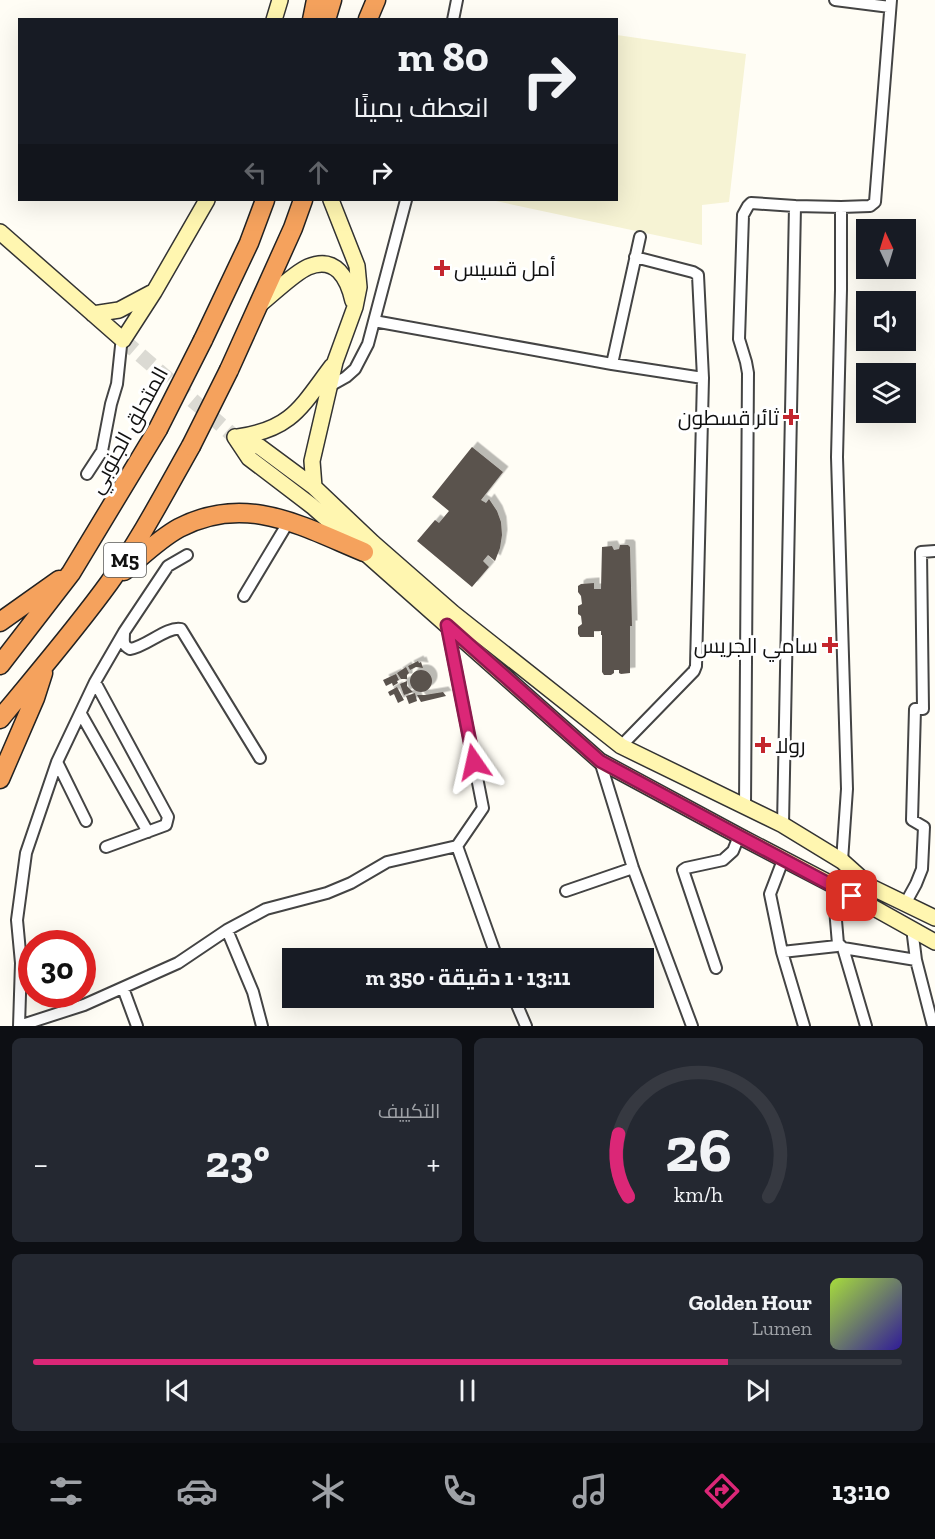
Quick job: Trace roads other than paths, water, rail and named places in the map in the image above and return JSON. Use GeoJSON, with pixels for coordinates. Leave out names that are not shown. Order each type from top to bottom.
{"type":"FeatureCollection","features":[{"type":"Feature","properties":{"kind":"highway"},"geometry":{"type":"LineString","coordinates":[[312,18],[316,0]]}},
{"type":"Feature","properties":{"kind":"highway"},"geometry":{"type":"LineString","coordinates":[[327,18],[332,0]]}},
{"type":"Feature","properties":{"kind":"highway"},"geometry":{"type":"LineString","coordinates":[[369,18],[375,0]]}},
{"type":"Feature","properties":{"kind":"highway","name":"المتحلق الجنوبي"},"geometry":{"type":"LineString","coordinates":[[0,664],[71,573],[158,429],[249,243],[265,201]]}},
{"type":"Feature","properties":{"kind":"highway","name":"M5"},"geometry":{"type":"LineString","coordinates":[[0,719],[109,583],[136,542],[191,446],[229,370],[293,228],[303,201]]}},
{"type":"Feature","properties":{"kind":"highway"},"geometry":{"type":"LineString","coordinates":[[109,583],[166,536],[192,522],[220,514],[248,512],[289,520],[364,552]]}},
{"type":"Feature","properties":{"kind":"highway"},"geometry":{"type":"LineString","coordinates":[[0,621],[71,573]]}},
{"type":"Feature","properties":{"kind":"highway"},"geometry":{"type":"LineString","coordinates":[[0,779],[35,698],[45,664]]}},
{"type":"Feature","properties":{"kind":"main road"},"geometry":{"type":"LineString","coordinates":[[275,18],[280,0]]}},
{"type":"Feature","properties":{"kind":"main road"},"geometry":{"type":"LineString","coordinates":[[0,231],[123,340],[154,292],[206,201]]}},
{"type":"Feature","properties":{"kind":"main road"},"geometry":{"type":"LineString","coordinates":[[314,487],[312,461],[335,362],[355,307],[359,287],[357,266],[331,201]]}},
{"type":"Feature","properties":{"kind":"main road"},"geometry":{"type":"LineString","coordinates":[[257,307],[302,270],[316,264],[331,266],[344,275],[355,307]]}},
{"type":"Feature","properties":{"kind":"main road"},"geometry":{"type":"LineString","coordinates":[[93,314],[119,310],[154,292]]}},
{"type":"Feature","properties":{"kind":"main road"},"geometry":{"type":"LineString","coordinates":[[235,437],[267,430],[289,419],[335,362]]}},
{"type":"Feature","properties":{"kind":"main road"},"geometry":{"type":"LineString","coordinates":[[235,437],[260,447],[314,487],[373,543],[453,613],[621,746],[783,825],[842,861],[871,887],[935,918]]}},
{"type":"Feature","properties":{"kind":"main road"},"geometry":{"type":"LineString","coordinates":[[235,437],[249,458],[302,497],[600,761],[935,942]]}},
{"type":"Feature","properties":{"kind":"main road"},"geometry":{"type":"LineString","coordinates":[[646,785],[660,766]]}},
{"type":"Feature","properties":{"kind":"street"},"geometry":{"type":"LineString","coordinates":[[453,18],[457,0]]}},
{"type":"Feature","properties":{"kind":"street"},"geometry":{"type":"LineString","coordinates":[[745,806],[748,373],[739,339],[743,215],[751,203],[841,207],[870,206],[875,201],[891,4],[835,0]]}},
{"type":"Feature","properties":{"kind":"street"},"geometry":{"type":"LineString","coordinates":[[330,386],[355,369],[368,344],[406,201]]}},
{"type":"Feature","properties":{"kind":"street"},"geometry":{"type":"LineString","coordinates":[[783,825],[795,206]]}},
{"type":"Feature","properties":{"kind":"street"},"geometry":{"type":"LineString","coordinates":[[841,207],[837,456],[847,789],[842,861]]}},
{"type":"Feature","properties":{"kind":"street"},"geometry":{"type":"LineString","coordinates":[[612,364],[640,237]]}},
{"type":"Feature","properties":{"kind":"street"},"geometry":{"type":"LineString","coordinates":[[621,746],[694,671],[696,666],[703,378],[698,275],[635,258]]}},
{"type":"Feature","properties":{"kind":"street"},"geometry":{"type":"LineString","coordinates":[[374,321],[703,378]]}},
{"type":"Feature","properties":{"kind":"street"},"geometry":{"type":"LineString","coordinates":[[87,474],[102,451],[117,384],[123,340]]}},
{"type":"Feature","properties":{"kind":"street"},"geometry":{"type":"LineString","coordinates":[[244,596],[289,520]]}},
{"type":"Feature","properties":{"kind":"street"},"geometry":{"type":"LineString","coordinates":[[904,904],[922,869],[929,827],[912,820],[915,709],[929,709],[921,552],[935,551]]}},
{"type":"Feature","properties":{"kind":"street"},"geometry":{"type":"LineString","coordinates":[[187,555],[168,566],[124,632],[95,682],[57,762],[26,853],[17,920],[21,963],[19,1026],[84,1005],[178,963],[227,930],[266,909],[327,893],[351,883],[387,862],[457,846],[483,808],[447,625]]}},
{"type":"Feature","properties":{"kind":"street"},"geometry":{"type":"LineString","coordinates":[[124,632],[124,643],[130,650],[175,628],[181,629],[260,758]]}},
{"type":"Feature","properties":{"kind":"street"},"geometry":{"type":"LineString","coordinates":[[95,682],[168,817],[166,825],[105,848]]}},
{"type":"Feature","properties":{"kind":"street"},"geometry":{"type":"LineString","coordinates":[[81,714],[148,832]]}},
{"type":"Feature","properties":{"kind":"street"},"geometry":{"type":"LineString","coordinates":[[600,761],[633,868],[692,1026]]}},
{"type":"Feature","properties":{"kind":"street"},"geometry":{"type":"LineString","coordinates":[[57,762],[86,821]]}},
{"type":"Feature","properties":{"kind":"street"},"geometry":{"type":"LineString","coordinates":[[716,968],[683,870],[723,860],[733,851],[739,836]]}},
{"type":"Feature","properties":{"kind":"street"},"geometry":{"type":"LineString","coordinates":[[457,846],[493,948]]}},
{"type":"Feature","properties":{"kind":"street"},"geometry":{"type":"LineString","coordinates":[[783,860],[770,894],[801,1025]]}},
{"type":"Feature","properties":{"kind":"street"},"geometry":{"type":"LineString","coordinates":[[566,891],[633,868]]}},
{"type":"Feature","properties":{"kind":"street"},"geometry":{"type":"LineString","coordinates":[[833,885],[841,946],[866,1026]]}},
{"type":"Feature","properties":{"kind":"street"},"geometry":{"type":"LineString","coordinates":[[912,928],[916,960],[933,1026]]}},
{"type":"Feature","properties":{"kind":"street"},"geometry":{"type":"LineString","coordinates":[[227,930],[253,992],[262,1026]]}},
{"type":"Feature","properties":{"kind":"street"},"geometry":{"type":"LineString","coordinates":[[782,952],[841,946],[916,960]]}},
{"type":"Feature","properties":{"kind":"street"},"geometry":{"type":"LineString","coordinates":[[123,988],[137,1026]]}},
{"type":"Feature","properties":{"kind":"street"},"geometry":{"type":"LineString","coordinates":[[518,1008],[526,1026]]}},
{"type":"Feature","properties":{"kind":"tunnel"},"geometry":{"type":"LineString","coordinates":[[123,340],[235,437]]}},
{"type":"Feature","properties":{"kind":"place","name":"أمل قسيس"},"geometry":{"type":"Point","coordinates":[442,268]}},
{"type":"Feature","properties":{"kind":"place","name":"ثائر قسطون"},"geometry":{"type":"Point","coordinates":[791,417]}},
{"type":"Feature","properties":{"kind":"place","name":"سامي الجريس"},"geometry":{"type":"Point","coordinates":[830,645]}},
{"type":"Feature","properties":{"kind":"place","name":"رولا"},"geometry":{"type":"Point","coordinates":[763,745]}}]}
